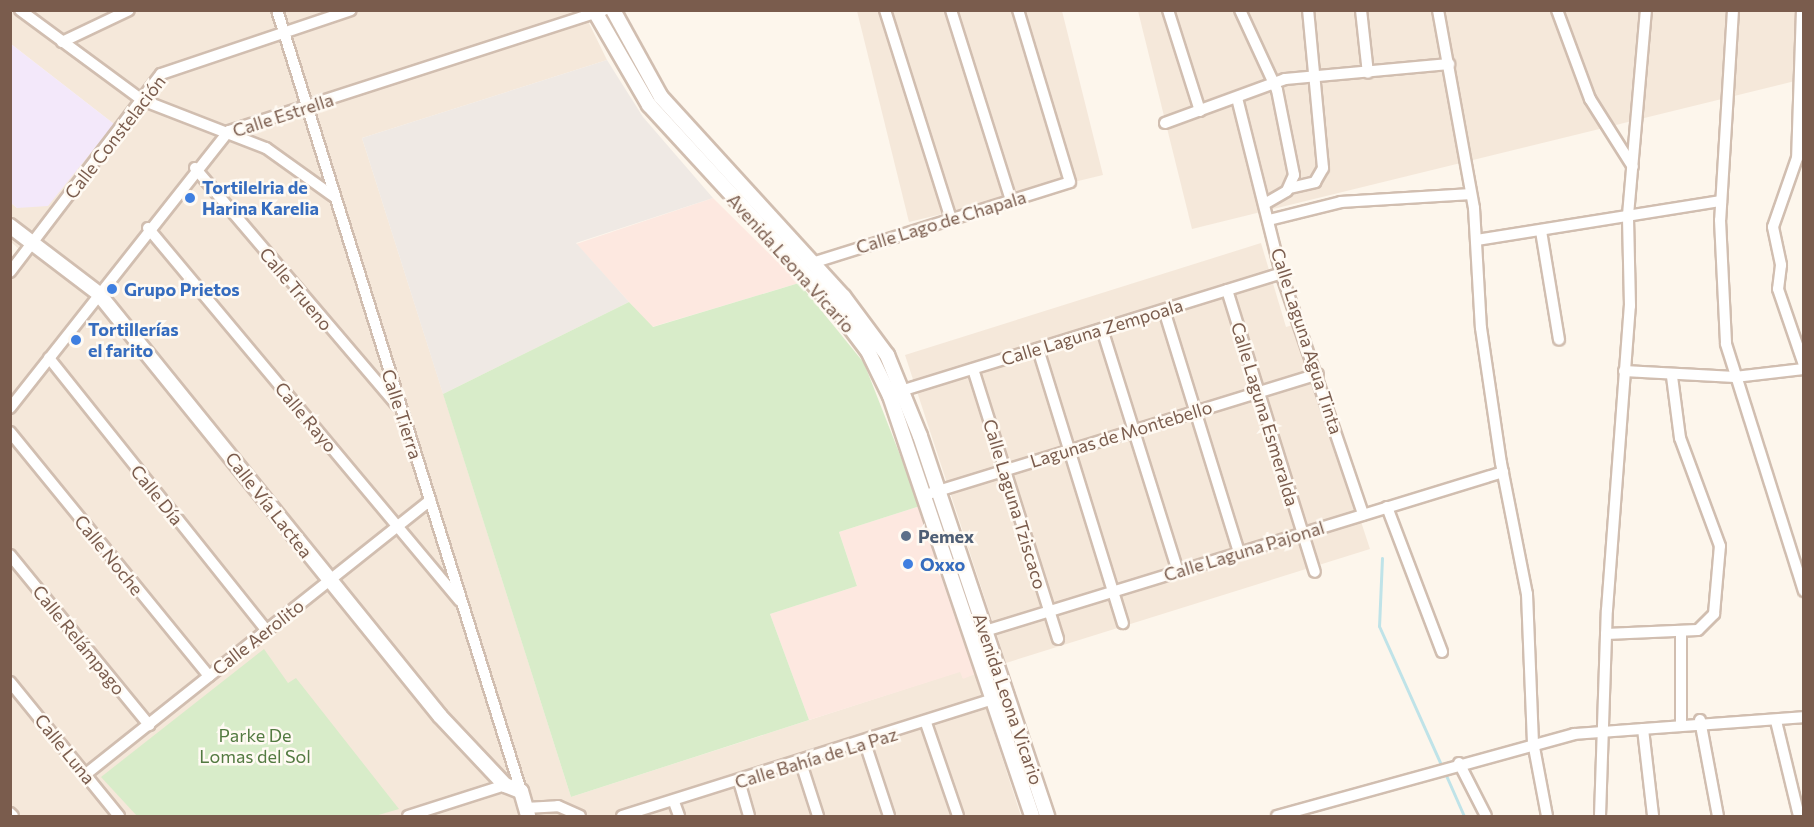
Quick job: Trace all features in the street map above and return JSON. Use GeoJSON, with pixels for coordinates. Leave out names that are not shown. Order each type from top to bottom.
{"type":"FeatureCollection","features":[{"type":"Feature","properties":{"kind":"street"},"geometry":{"type":"LineString","coordinates":[[20,10],[142,100],[229,131],[266,148],[333,196]]}},
{"type":"Feature","properties":{"kind":"street"},"geometry":{"type":"LineString","coordinates":[[62,42],[129,10]]}},
{"type":"Feature","properties":{"kind":"street","name":"Calle Tierra"},"geometry":{"type":"LineString","coordinates":[[277,10],[333,196],[527,812]]}},
{"type":"Feature","properties":{"kind":"street","name":"Calle Constelación"},"geometry":{"type":"LineString","coordinates":[[10,272],[142,100],[170,69],[351,10]]}},
{"type":"Feature","properties":{"kind":"street","name":"Avenida Leona Vicario"},"geometry":{"type":"LineString","coordinates":[[613,10],[660,98],[812,262],[873,333],[904,390],[931,493],[993,699],[1032,816]]}},
{"type":"Feature","properties":{"kind":"street"},"geometry":{"type":"LineString","coordinates":[[885,10],[951,219]]}},
{"type":"Feature","properties":{"kind":"street"},"geometry":{"type":"LineString","coordinates":[[951,10],[1011,200]]}},
{"type":"Feature","properties":{"kind":"street","name":"Calle Lago de Chapala"},"geometry":{"type":"LineString","coordinates":[[812,262],[1070,182],[1018,10]]}},
{"type":"Feature","properties":{"kind":"street"},"geometry":{"type":"LineString","coordinates":[[1168,10],[1200,111]]}},
{"type":"Feature","properties":{"kind":"street"},"geometry":{"type":"LineString","coordinates":[[1240,10],[1274,83],[1294,175],[1290,188]]}},
{"type":"Feature","properties":{"kind":"street"},"geometry":{"type":"LineString","coordinates":[[1266,203],[1290,188],[1315,182],[1323,168],[1310,77],[1308,10]]}},
{"type":"Feature","properties":{"kind":"street"},"geometry":{"type":"LineString","coordinates":[[1361,10],[1368,73]]}},
{"type":"Feature","properties":{"kind":"street"},"geometry":{"type":"LineString","coordinates":[[1438,10],[1471,194],[1477,240],[1481,328],[1503,472],[1527,594],[1533,742],[1547,816]]}},
{"type":"Feature","properties":{"kind":"street"},"geometry":{"type":"LineString","coordinates":[[1557,10],[1590,99],[1633,167]]}},
{"type":"Feature","properties":{"kind":"street"},"geometry":{"type":"LineString","coordinates":[[1600,816],[1606,634],[1630,306],[1628,215],[1646,10]]}},
{"type":"Feature","properties":{"kind":"street"},"geometry":{"type":"LineString","coordinates":[[1734,10],[1721,201],[1722,289],[1735,377],[1803,591]]}},
{"type":"Feature","properties":{"kind":"street"},"geometry":{"type":"LineString","coordinates":[[1624,371],[1672,376],[1735,377],[1803,367],[1778,289],[1781,265],[1773,227],[1798,172],[1802,10]]}},
{"type":"Feature","properties":{"kind":"street","name":"Avenida Leona Vicario"},"geometry":{"type":"LineString","coordinates":[[598,12],[649,105],[834,306],[868,351],[931,493],[985,631],[1047,816]]}},
{"type":"Feature","properties":{"kind":"street","name":"Calle Estrella"},"geometry":{"type":"LineString","coordinates":[[10,408],[195,168],[229,131],[598,12]]}},
{"type":"Feature","properties":{"kind":"street"},"geometry":{"type":"LineString","coordinates":[[1165,123],[1274,83],[1310,77],[1449,64]]}},
{"type":"Feature","properties":{"kind":"street","name":"Calle Laguna Agua Tinta"},"geometry":{"type":"LineString","coordinates":[[1237,98],[1266,203],[1281,273],[1317,374],[1362,514]]}},
{"type":"Feature","properties":{"kind":"street","name":"Calle Trueno"},"geometry":{"type":"LineString","coordinates":[[195,168],[400,408]]}},
{"type":"Feature","properties":{"kind":"street"},"geometry":{"type":"LineString","coordinates":[[1269,220],[1341,202],[1471,194]]}},
{"type":"Feature","properties":{"kind":"street"},"geometry":{"type":"LineString","coordinates":[[1477,240],[1721,201]]}},
{"type":"Feature","properties":{"kind":"street","name":"Calle Vía Lactea"},"geometry":{"type":"LineString","coordinates":[[10,226],[98,293],[329,582],[506,785],[521,791]]}},
{"type":"Feature","properties":{"kind":"street","name":"Calle Rayo"},"geometry":{"type":"LineString","coordinates":[[148,228],[463,605]]}},
{"type":"Feature","properties":{"kind":"street"},"geometry":{"type":"LineString","coordinates":[[1541,231],[1559,340]]}},
{"type":"Feature","properties":{"kind":"street","name":"Calle Laguna Zempoala"},"geometry":{"type":"LineString","coordinates":[[904,390],[1281,273]]}},
{"type":"Feature","properties":{"kind":"street","name":"Calle Laguna Esmeralda"},"geometry":{"type":"LineString","coordinates":[[1227,290],[1315,572]]}},
{"type":"Feature","properties":{"kind":"street"},"geometry":{"type":"LineString","coordinates":[[1164,310],[1239,552]]}},
{"type":"Feature","properties":{"kind":"street"},"geometry":{"type":"LineString","coordinates":[[1102,329],[1178,571]]}},
{"type":"Feature","properties":{"kind":"street"},"geometry":{"type":"LineString","coordinates":[[1038,349],[1123,623]]}},
{"type":"Feature","properties":{"kind":"street","name":"Calle Día"},"geometry":{"type":"LineString","coordinates":[[49,358],[267,630]]}},
{"type":"Feature","properties":{"kind":"street","name":"Calle Laguna Tziscaco"},"geometry":{"type":"LineString","coordinates":[[973,369],[1058,639]]}},
{"type":"Feature","properties":{"kind":"street","name":"Lagunas de Montebello"},"geometry":{"type":"LineString","coordinates":[[931,493],[1317,374]]}},
{"type":"Feature","properties":{"kind":"street"},"geometry":{"type":"LineString","coordinates":[[1606,634],[1681,632],[1708,626],[1721,565],[1720,546],[1680,438],[1672,376]]}},
{"type":"Feature","properties":{"kind":"street","name":"Calle Noche"},"geometry":{"type":"LineString","coordinates":[[10,432],[209,676]]}},
{"type":"Feature","properties":{"kind":"street","name":"Calle Laguna Pajonal"},"geometry":{"type":"LineString","coordinates":[[985,631],[1503,472]]}},
{"type":"Feature","properties":{"kind":"street","name":"Calle Aerolito"},"geometry":{"type":"LineString","coordinates":[[86,774],[430,500]]}},
{"type":"Feature","properties":{"kind":"street"},"geometry":{"type":"LineString","coordinates":[[1387,507],[1442,652]]}},
{"type":"Feature","properties":{"kind":"street","name":"Calle Relámpago"},"geometry":{"type":"LineString","coordinates":[[10,555],[149,725]]}},
{"type":"Feature","properties":{"kind":"street"},"geometry":{"type":"LineString","coordinates":[[1681,632],[1682,724]]}},
{"type":"Feature","properties":{"kind":"street","name":"Calle Luna"},"geometry":{"type":"LineString","coordinates":[[10,682],[119,816]]}},
{"type":"Feature","properties":{"kind":"street","name":"Calle Bahía de La Paz"},"geometry":{"type":"LineString","coordinates":[[622,816],[865,743],[1008,694]]}},
{"type":"Feature","properties":{"kind":"street"},"geometry":{"type":"LineString","coordinates":[[1277,816],[1533,742],[1602,730],[1643,729],[1700,720],[1776,722],[1803,717]]}},
{"type":"Feature","properties":{"kind":"street"},"geometry":{"type":"LineString","coordinates":[[1700,720],[1718,816]]}},
{"type":"Feature","properties":{"kind":"street"},"geometry":{"type":"LineString","coordinates":[[1776,722],[1799,816]]}},
{"type":"Feature","properties":{"kind":"street"},"geometry":{"type":"LineString","coordinates":[[926,723],[958,816]]}},
{"type":"Feature","properties":{"kind":"street"},"geometry":{"type":"LineString","coordinates":[[1643,729],[1653,816]]}},
{"type":"Feature","properties":{"kind":"street"},"geometry":{"type":"LineString","coordinates":[[865,743],[889,816]]}},
{"type":"Feature","properties":{"kind":"street"},"geometry":{"type":"LineString","coordinates":[[801,763],[818,816]]}},
{"type":"Feature","properties":{"kind":"street"},"geometry":{"type":"LineString","coordinates":[[1459,763],[1486,816]]}},
{"type":"Feature","properties":{"kind":"street"},"geometry":{"type":"LineString","coordinates":[[739,782],[749,816]]}},
{"type":"Feature","properties":{"kind":"street"},"geometry":{"type":"LineString","coordinates":[[408,816],[506,785]]}},
{"type":"Feature","properties":{"kind":"street"},"geometry":{"type":"LineString","coordinates":[[674,802],[679,816]]}},
{"type":"Feature","properties":{"kind":"street"},"geometry":{"type":"LineString","coordinates":[[527,812],[558,806],[580,816]]}},
{"type":"Feature","properties":{"kind":"shaded area"},"geometry":{"type":"Polygon","coordinates":[[[11,11],[583,11],[607,60],[362,138],[571,797],[961,671],[963,678],[975,674],[1021,816],[11,816],[10,259],[19,249],[11,242],[11,203],[17,208],[114,124],[11,44],[11,11]]]}},
{"type":"Feature","properties":{"kind":"shaded area"},"geometry":{"type":"Polygon","coordinates":[[[857,11],[1062,11],[1103,175],[909,222],[857,11]]]}},
{"type":"Feature","properties":{"kind":"shaded area"},"geometry":{"type":"Polygon","coordinates":[[[1138,11],[1803,11],[1803,79],[1192,229],[1138,11]]]}},
{"type":"Feature","properties":{"kind":"shaded area"},"geometry":{"type":"Polygon","coordinates":[[[11,44],[114,124],[48,206],[17,208],[11,203],[11,44]]]}},
{"type":"Feature","properties":{"kind":"shaded area"},"geometry":{"type":"Polygon","coordinates":[[[607,60],[643,117],[713,198],[576,243],[629,302],[443,394],[362,138],[607,60]]]}},
{"type":"Feature","properties":{"kind":"shaded area"},"geometry":{"type":"Polygon","coordinates":[[[713,198],[799,283],[652,327],[576,244],[713,198]]]}},
{"type":"Feature","properties":{"kind":"shaded area"},"geometry":{"type":"Polygon","coordinates":[[[1261,243],[1286,327],[1296,324],[1370,549],[1006,663],[905,355],[1261,243]]]}},
{"type":"Feature","properties":{"kind":"shaded area"},"geometry":{"type":"Polygon","coordinates":[[[920,506],[975,674],[963,679],[960,672],[809,720],[770,614],[857,586],[839,532],[920,506]]]}},
{"type":"Feature","properties":{"kind":"green space"},"geometry":{"type":"Polygon","coordinates":[[[799,283],[864,363],[920,506],[839,532],[857,586],[770,614],[809,720],[571,797],[443,394],[629,302],[653,327],[799,283]]]}},
{"type":"Feature","properties":{"kind":"green space","name":"Parke De Lomas del Sol"},"geometry":{"type":"Polygon","coordinates":[[[264,649],[288,683],[296,678],[399,809],[375,816],[137,816],[101,777],[264,649]]]}},
{"type":"Feature","properties":{"kind":"waterway"},"geometry":{"type":"LineString","coordinates":[[1382,558],[1379,626],[1442,767]]}},
{"type":"Feature","properties":{"kind":"waterway"},"geometry":{"type":"LineString","coordinates":[[1445,773],[1464,816]]}},
{"type":"Feature","properties":{"kind":"place","name":"Tortilelria de Harina Karelia"},"geometry":{"type":"Point","coordinates":[190,198]}},
{"type":"Feature","properties":{"kind":"place","name":"Grupo Prietos"},"geometry":{"type":"Point","coordinates":[112,289]}},
{"type":"Feature","properties":{"kind":"place","name":"Tortillerías el farito"},"geometry":{"type":"Point","coordinates":[76,340]}},
{"type":"Feature","properties":{"kind":"place","name":"Pemex"},"geometry":{"type":"Point","coordinates":[906,536]}},
{"type":"Feature","properties":{"kind":"place","name":"Oxxo"},"geometry":{"type":"Point","coordinates":[908,564]}}]}
